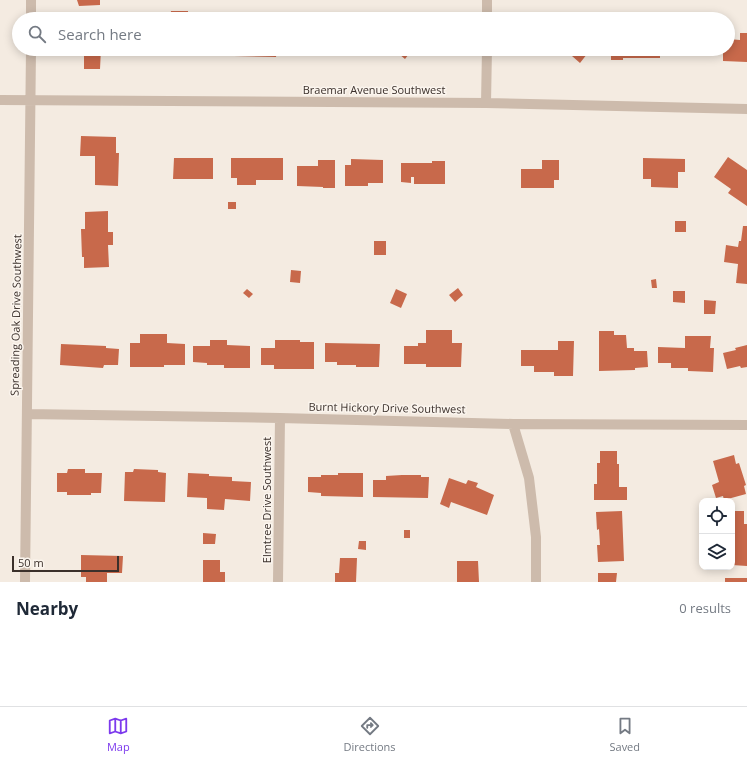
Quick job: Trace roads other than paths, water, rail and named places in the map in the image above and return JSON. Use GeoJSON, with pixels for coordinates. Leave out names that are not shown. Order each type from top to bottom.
{"type":"FeatureCollection","features":[{"type":"Feature","properties":{"kind":"street"},"geometry":{"type":"LineString","coordinates":[[31,0],[31,12]]}},
{"type":"Feature","properties":{"kind":"street"},"geometry":{"type":"LineString","coordinates":[[487,0],[487,12]]}},
{"type":"Feature","properties":{"kind":"street","name":"Spreading Oak Drive Southwest"},"geometry":{"type":"LineString","coordinates":[[25,582],[31,56]]}},
{"type":"Feature","properties":{"kind":"street"},"geometry":{"type":"LineString","coordinates":[[486,103],[487,56]]}},
{"type":"Feature","properties":{"kind":"street","name":"Braemar Avenue Southwest"},"geometry":{"type":"LineString","coordinates":[[0,100],[486,103],[747,109]]}},
{"type":"Feature","properties":{"kind":"street","name":"Burnt Hickory Drive Southwest"},"geometry":{"type":"LineString","coordinates":[[27,414],[280,418],[513,424],[747,425]]}},
{"type":"Feature","properties":{"kind":"street","name":"Elmtree Drive Southwest"},"geometry":{"type":"LineString","coordinates":[[278,582],[280,418]]}},
{"type":"Feature","properties":{"kind":"street"},"geometry":{"type":"LineString","coordinates":[[513,424],[529,478],[536,537],[536,582]]}}]}
